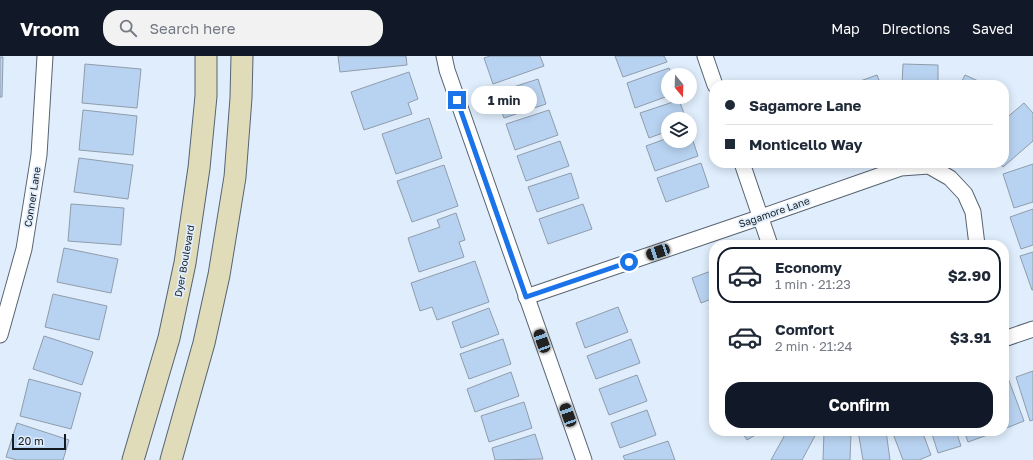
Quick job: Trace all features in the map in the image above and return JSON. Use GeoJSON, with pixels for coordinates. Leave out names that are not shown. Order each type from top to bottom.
{"type":"FeatureCollection","features":[{"type":"Feature","properties":{"kind":"main road","name":"Dyer Boulevard"},"geometry":{"type":"LineString","coordinates":[[132,460],[169,338],[185,263],[199,168],[206,96],[206,56]]}},
{"type":"Feature","properties":{"kind":"main road"},"geometry":{"type":"LineString","coordinates":[[171,460],[204,343],[219,274],[235,177],[241,98],[242,56]]}},
{"type":"Feature","properties":{"kind":"street","name":"Conner Lane"},"geometry":{"type":"LineString","coordinates":[[0,335],[24,249],[39,155],[45,56]]}},
{"type":"Feature","properties":{"kind":"street"},"geometry":{"type":"LineString","coordinates":[[444,56],[447,70],[584,460]]}},
{"type":"Feature","properties":{"kind":"street"},"geometry":{"type":"LineString","coordinates":[[705,56],[713,80]]}},
{"type":"Feature","properties":{"kind":"street"},"geometry":{"type":"LineString","coordinates":[[744,168],[768,240]]}},
{"type":"Feature","properties":{"kind":"street","name":"Sagamore Lane"},"geometry":{"type":"LineString","coordinates":[[526,297],[900,168]]}},
{"type":"Feature","properties":{"kind":"street","name":"Sagamore Lane"},"geometry":{"type":"LineString","coordinates":[[932,168],[950,178],[965,194],[973,212],[976,240]]}},
{"type":"Feature","properties":{"kind":"street"},"geometry":{"type":"LineString","coordinates":[[1009,337],[1033,329]]}},
{"type":"Feature","properties":{"kind":"building"},"geometry":{"type":"Polygon","coordinates":[[[338,56],[406,56],[407,65],[340,72],[338,56]]]}},
{"type":"Feature","properties":{"kind":"building"},"geometry":{"type":"Polygon","coordinates":[[[490,56],[540,56],[544,66],[493,84],[484,58],[490,56]]]}},
{"type":"Feature","properties":{"kind":"building"},"geometry":{"type":"Polygon","coordinates":[[[615,56],[664,56],[667,62],[623,77],[615,56]]]}},
{"type":"Feature","properties":{"kind":"building"},"geometry":{"type":"Polygon","coordinates":[[[0,57],[3,57],[2,97],[0,97],[0,57]]]}},
{"type":"Feature","properties":{"kind":"building"},"geometry":{"type":"Polygon","coordinates":[[[85,64],[141,69],[137,108],[82,103],[85,64]]]}},
{"type":"Feature","properties":{"kind":"building"},"geometry":{"type":"Polygon","coordinates":[[[903,64],[938,65],[938,80],[902,80],[903,64]]]}},
{"type":"Feature","properties":{"kind":"building"},"geometry":{"type":"Polygon","coordinates":[[[661,71],[661,99],[635,108],[627,83],[661,71]]]}},
{"type":"Feature","properties":{"kind":"building"},"geometry":{"type":"Polygon","coordinates":[[[409,72],[418,99],[408,103],[412,114],[364,130],[351,92],[409,72]]]}},
{"type":"Feature","properties":{"kind":"building"},"geometry":{"type":"Polygon","coordinates":[[[877,75],[879,80],[863,80],[877,75]]]}},
{"type":"Feature","properties":{"kind":"building"},"geometry":{"type":"Polygon","coordinates":[[[965,75],[976,80],[962,80],[965,75]]]}},
{"type":"Feature","properties":{"kind":"building"},"geometry":{"type":"Polygon","coordinates":[[[538,79],[546,104],[504,118],[495,93],[538,79]]]}},
{"type":"Feature","properties":{"kind":"building"},"geometry":{"type":"Polygon","coordinates":[[[1024,103],[1033,113],[1033,141],[1009,162],[1009,116],[1024,103]]]}},
{"type":"Feature","properties":{"kind":"building"},"geometry":{"type":"Polygon","coordinates":[[[667,104],[680,104],[683,112],[661,112],[661,134],[649,138],[640,113],[667,104]]]}},
{"type":"Feature","properties":{"kind":"building"},"geometry":{"type":"Polygon","coordinates":[[[83,110],[137,116],[133,155],[79,150],[83,110]]]}},
{"type":"Feature","properties":{"kind":"building"},"geometry":{"type":"Polygon","coordinates":[[[549,110],[558,135],[515,150],[506,124],[549,110]]]}},
{"type":"Feature","properties":{"kind":"building"},"geometry":{"type":"Polygon","coordinates":[[[429,118],[442,158],[396,174],[382,134],[429,118]]]}},
{"type":"Feature","properties":{"kind":"building"},"geometry":{"type":"Polygon","coordinates":[[[560,141],[569,166],[526,181],[517,156],[560,141]]]}},
{"type":"Feature","properties":{"kind":"building"},"geometry":{"type":"Polygon","coordinates":[[[661,141],[661,148],[695,148],[698,156],[655,171],[646,146],[661,141]]]}},
{"type":"Feature","properties":{"kind":"building"},"geometry":{"type":"Polygon","coordinates":[[[79,158],[133,165],[128,199],[74,192],[79,158]]]}},
{"type":"Feature","properties":{"kind":"building"},"geometry":{"type":"Polygon","coordinates":[[[701,163],[709,187],[666,202],[657,178],[701,163]]]}},
{"type":"Feature","properties":{"kind":"building"},"geometry":{"type":"Polygon","coordinates":[[[1033,164],[1033,202],[1014,208],[1003,174],[1033,164]]]}},
{"type":"Feature","properties":{"kind":"building"},"geometry":{"type":"Polygon","coordinates":[[[444,165],[458,206],[412,222],[397,181],[444,165]]]}},
{"type":"Feature","properties":{"kind":"building"},"geometry":{"type":"Polygon","coordinates":[[[571,173],[579,198],[537,212],[528,187],[571,173]]]}},
{"type":"Feature","properties":{"kind":"building"},"geometry":{"type":"Polygon","coordinates":[[[71,204],[124,208],[121,245],[68,241],[71,204]]]}},
{"type":"Feature","properties":{"kind":"building"},"geometry":{"type":"Polygon","coordinates":[[[583,204],[592,229],[548,244],[539,219],[583,204]]]}},
{"type":"Feature","properties":{"kind":"building"},"geometry":{"type":"Polygon","coordinates":[[[1033,209],[1033,245],[1021,249],[1010,217],[1033,209]]]}},
{"type":"Feature","properties":{"kind":"building"},"geometry":{"type":"Polygon","coordinates":[[[456,213],[465,240],[459,242],[464,257],[419,272],[408,238],[440,227],[437,220],[456,213]]]}},
{"type":"Feature","properties":{"kind":"building"},"geometry":{"type":"Polygon","coordinates":[[[64,248],[118,259],[111,293],[57,282],[64,248]]]}},
{"type":"Feature","properties":{"kind":"building"},"geometry":{"type":"Polygon","coordinates":[[[1033,252],[1033,290],[1032,290],[1020,256],[1033,252]]]}},
{"type":"Feature","properties":{"kind":"building"},"geometry":{"type":"Polygon","coordinates":[[[475,261],[489,302],[437,320],[432,307],[420,311],[411,283],[475,261]]]}},
{"type":"Feature","properties":{"kind":"building"},"geometry":{"type":"Polygon","coordinates":[[[709,272],[709,300],[701,303],[692,278],[709,272]]]}},
{"type":"Feature","properties":{"kind":"building"},"geometry":{"type":"Polygon","coordinates":[[[53,294],[107,306],[99,340],[45,327],[53,294]]]}},
{"type":"Feature","properties":{"kind":"building"},"geometry":{"type":"Polygon","coordinates":[[[618,307],[628,332],[585,348],[576,323],[618,307]]]}},
{"type":"Feature","properties":{"kind":"building"},"geometry":{"type":"Polygon","coordinates":[[[489,308],[499,334],[461,348],[452,322],[489,308]]]}},
{"type":"Feature","properties":{"kind":"building"},"geometry":{"type":"Polygon","coordinates":[[[44,336],[93,352],[82,385],[33,369],[44,336]]]}},
{"type":"Feature","properties":{"kind":"building"},"geometry":{"type":"Polygon","coordinates":[[[503,339],[511,364],[469,379],[460,354],[503,339]]]}},
{"type":"Feature","properties":{"kind":"building"},"geometry":{"type":"Polygon","coordinates":[[[631,339],[640,363],[596,379],[587,356],[631,339]]]}},
{"type":"Feature","properties":{"kind":"building"},"geometry":{"type":"Polygon","coordinates":[[[1033,371],[1033,420],[1030,421],[1016,377],[1033,371]]]}},
{"type":"Feature","properties":{"kind":"building"},"geometry":{"type":"Polygon","coordinates":[[[511,372],[519,396],[475,412],[467,389],[511,372]]]}},
{"type":"Feature","properties":{"kind":"building"},"geometry":{"type":"Polygon","coordinates":[[[637,375],[647,401],[609,415],[599,389],[637,375]]]}},
{"type":"Feature","properties":{"kind":"building"},"geometry":{"type":"Polygon","coordinates":[[[29,379],[81,393],[71,429],[20,416],[29,379]]]}},
{"type":"Feature","properties":{"kind":"building"},"geometry":{"type":"Polygon","coordinates":[[[1009,381],[1024,421],[1009,427],[1009,381]]]}},
{"type":"Feature","properties":{"kind":"building"},"geometry":{"type":"Polygon","coordinates":[[[524,402],[532,428],[489,442],[481,416],[524,402]]]}},
{"type":"Feature","properties":{"kind":"building"},"geometry":{"type":"Polygon","coordinates":[[[647,410],[656,435],[620,448],[611,423],[647,410]]]}},
{"type":"Feature","properties":{"kind":"building"},"geometry":{"type":"Polygon","coordinates":[[[17,423],[69,440],[63,460],[17,460],[6,457],[17,423]]]}},
{"type":"Feature","properties":{"kind":"building"},"geometry":{"type":"Polygon","coordinates":[[[535,434],[543,459],[495,460],[492,448],[535,434]]]}},
{"type":"Feature","properties":{"kind":"building"},"geometry":{"type":"Polygon","coordinates":[[[744,436],[754,436],[747,440],[744,436]]]}},
{"type":"Feature","properties":{"kind":"building"},"geometry":{"type":"Polygon","coordinates":[[[784,436],[815,436],[802,460],[771,460],[784,436]]]}},
{"type":"Feature","properties":{"kind":"building"},"geometry":{"type":"Polygon","coordinates":[[[824,436],[851,436],[850,460],[823,460],[824,436]]]}},
{"type":"Feature","properties":{"kind":"building"},"geometry":{"type":"Polygon","coordinates":[[[859,436],[887,436],[890,460],[863,460],[859,436]]]}},
{"type":"Feature","properties":{"kind":"building"},"geometry":{"type":"Polygon","coordinates":[[[894,436],[924,436],[931,455],[919,460],[903,460],[894,436]]]}},
{"type":"Feature","properties":{"kind":"building"},"geometry":{"type":"Polygon","coordinates":[[[933,436],[958,436],[961,446],[938,453],[933,436]]]}},
{"type":"Feature","properties":{"kind":"building"},"geometry":{"type":"Polygon","coordinates":[[[966,436],[985,436],[968,442],[966,436]]]}},
{"type":"Feature","properties":{"kind":"building"},"geometry":{"type":"Polygon","coordinates":[[[668,441],[675,460],[625,460],[623,456],[668,441]]]}},
{"type":"Feature","properties":{"kind":"route"},"geometry":{"type":"LineString","coordinates":[[457,100],[526,297],[629,262]]}}]}
